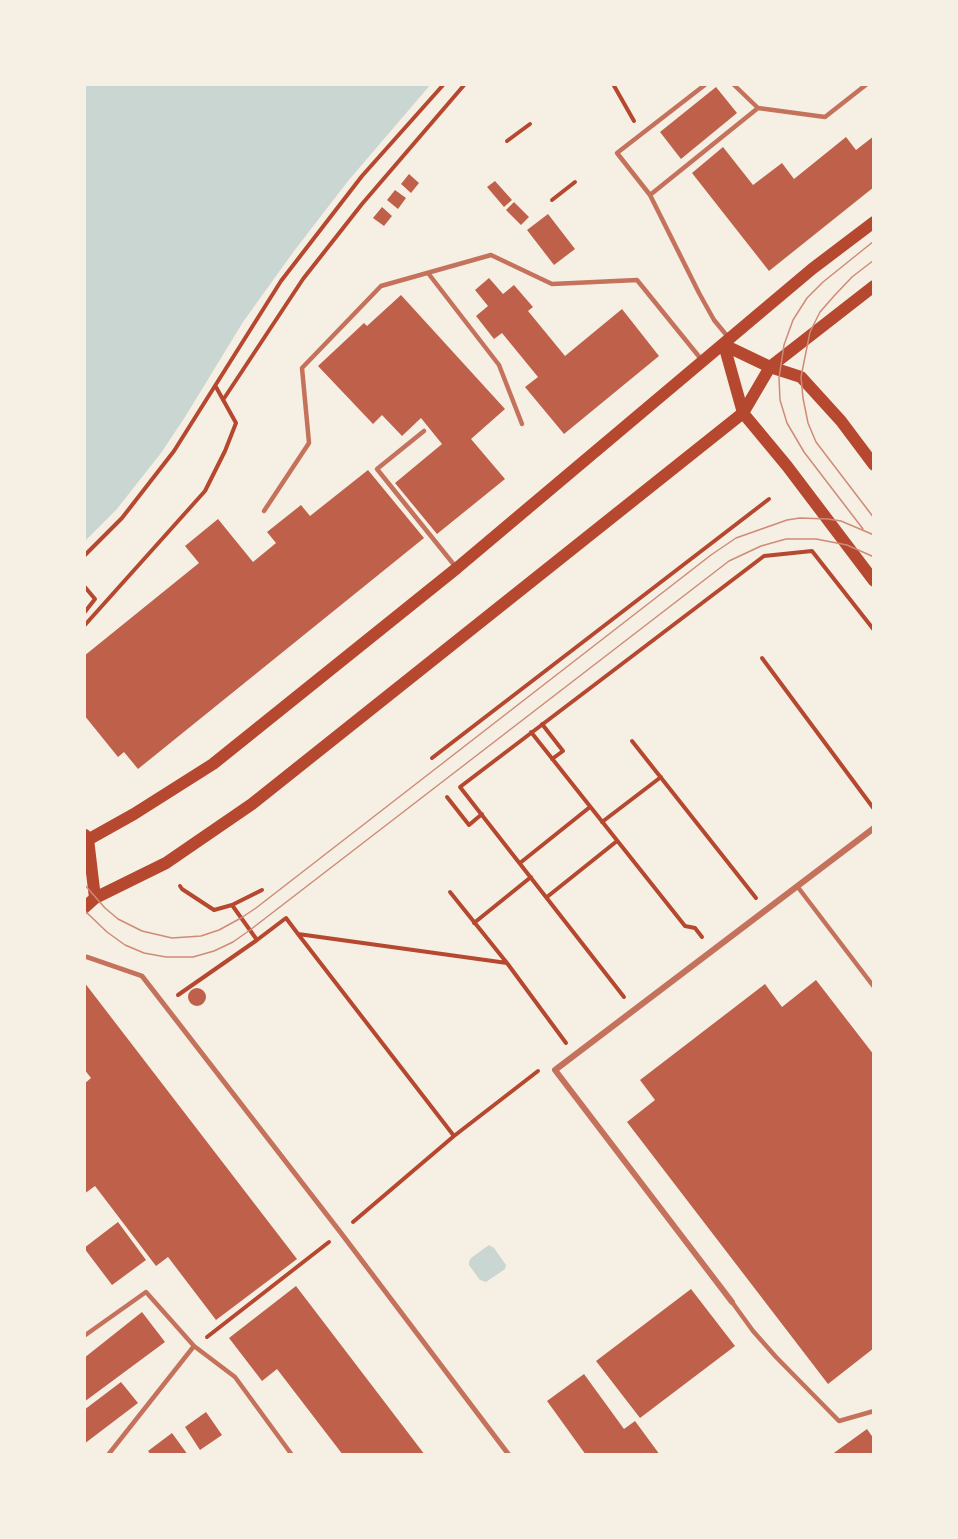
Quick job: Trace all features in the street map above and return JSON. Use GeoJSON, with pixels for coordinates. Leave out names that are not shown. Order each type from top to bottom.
{"type":"FeatureCollection","features":[{"type":"Feature","properties":{"kind":"main road"},"geometry":{"type":"LineString","coordinates":[[95,898],[85,838],[134,814],[213,764],[457,568],[812,269],[874,222]]}},
{"type":"Feature","properties":{"kind":"main road"},"geometry":{"type":"LineString","coordinates":[[84,908],[95,898],[166,863],[252,804],[743,413],[771,367],[874,286]]}},
{"type":"Feature","properties":{"kind":"main road"},"geometry":{"type":"LineString","coordinates":[[727,342],[771,367],[801,378],[841,421],[874,465]]}},
{"type":"Feature","properties":{"kind":"main road"},"geometry":{"type":"LineString","coordinates":[[727,342],[743,413],[794,475],[874,580]]}},
{"type":"Feature","properties":{"kind":"street"},"geometry":{"type":"LineString","coordinates":[[732,1302],[555,1070],[874,828]]}},
{"type":"Feature","properties":{"kind":"street"},"geometry":{"type":"LineString","coordinates":[[87,957],[142,976],[509,1455]]}},
{"type":"Feature","properties":{"kind":"lane"},"geometry":{"type":"LineString","coordinates":[[706,84],[617,153],[650,195],[699,293],[727,342]]}},
{"type":"Feature","properties":{"kind":"lane"},"geometry":{"type":"LineString","coordinates":[[733,84],[758,108],[825,117],[867,84]]}},
{"type":"Feature","properties":{"kind":"lane"},"geometry":{"type":"LineString","coordinates":[[650,195],[758,108]]}},
{"type":"Feature","properties":{"kind":"lane"},"geometry":{"type":"LineString","coordinates":[[264,511],[309,443],[302,368],[381,286],[491,255],[552,284],[637,280],[703,362]]}},
{"type":"Feature","properties":{"kind":"lane"},"geometry":{"type":"LineString","coordinates":[[428,273],[499,365],[522,424]]}},
{"type":"Feature","properties":{"kind":"lane"},"geometry":{"type":"LineString","coordinates":[[424,431],[377,470],[457,568]]}},
{"type":"Feature","properties":{"kind":"lane"},"geometry":{"type":"LineString","coordinates":[[797,886],[874,987]]}},
{"type":"Feature","properties":{"kind":"lane"},"geometry":{"type":"LineString","coordinates":[[84,1336],[146,1292],[194,1346],[235,1377],[292,1455]]}},
{"type":"Feature","properties":{"kind":"lane"},"geometry":{"type":"LineString","coordinates":[[732,1302],[753,1331],[839,1421],[874,1411]]}},
{"type":"Feature","properties":{"kind":"lane"},"geometry":{"type":"LineString","coordinates":[[108,1455],[194,1346]]}},
{"type":"Feature","properties":{"kind":"path"},"geometry":{"type":"LineString","coordinates":[[84,556],[122,518],[174,451],[281,281],[362,177],[444,84]]}},
{"type":"Feature","properties":{"kind":"path"},"geometry":{"type":"LineString","coordinates":[[223,400],[303,279],[362,204],[465,84]]}},
{"type":"Feature","properties":{"kind":"path"},"geometry":{"type":"LineString","coordinates":[[613,84],[641,135]]}},
{"type":"Feature","properties":{"kind":"path"},"geometry":{"type":"LineString","coordinates":[[507,141],[530,124]]}},
{"type":"Feature","properties":{"kind":"path"},"geometry":{"type":"LineString","coordinates":[[552,200],[575,182]]}},
{"type":"Feature","properties":{"kind":"path"},"geometry":{"type":"LineString","coordinates":[[84,626],[205,491],[236,423],[216,387]]}},
{"type":"Feature","properties":{"kind":"path"},"geometry":{"type":"LineString","coordinates":[[432,758],[769,499]]}},
{"type":"Feature","properties":{"kind":"path"},"geometry":{"type":"LineString","coordinates":[[617,988],[460,787],[764,556],[812,551],[874,630]]}},
{"type":"Feature","properties":{"kind":"path"},"geometry":{"type":"LineString","coordinates":[[84,586],[95,599],[84,612]]}},
{"type":"Feature","properties":{"kind":"path"},"geometry":{"type":"LineString","coordinates":[[762,658],[874,809]]}},
{"type":"Feature","properties":{"kind":"path"},"geometry":{"type":"LineString","coordinates":[[542,724],[563,751],[552,759]]}},
{"type":"Feature","properties":{"kind":"path"},"geometry":{"type":"LineString","coordinates":[[531,732],[685,926],[695,928]]}},
{"type":"Feature","properties":{"kind":"path"},"geometry":{"type":"LineString","coordinates":[[632,741],[765,910]]}},
{"type":"Feature","properties":{"kind":"path"},"geometry":{"type":"LineString","coordinates":[[602,822],[661,777]]}},
{"type":"Feature","properties":{"kind":"path"},"geometry":{"type":"LineString","coordinates":[[447,797],[469,825],[482,814]]}},
{"type":"Feature","properties":{"kind":"path"},"geometry":{"type":"LineString","coordinates":[[520,863],[590,807]]}},
{"type":"Feature","properties":{"kind":"path"},"geometry":{"type":"LineString","coordinates":[[547,897],[617,841]]}},
{"type":"Feature","properties":{"kind":"path"},"geometry":{"type":"LineString","coordinates":[[474,923],[531,877]]}},
{"type":"Feature","properties":{"kind":"path"},"geometry":{"type":"LineString","coordinates":[[180,886],[214,910],[232,905],[262,890]]}},
{"type":"Feature","properties":{"kind":"path"},"geometry":{"type":"LineString","coordinates":[[450,891],[559,1033]]}},
{"type":"Feature","properties":{"kind":"path"},"geometry":{"type":"LineString","coordinates":[[232,905],[257,940]]}},
{"type":"Feature","properties":{"kind":"path"},"geometry":{"type":"LineString","coordinates":[[163,1005],[286,918],[454,1136]]}},
{"type":"Feature","properties":{"kind":"path"},"geometry":{"type":"LineString","coordinates":[[298,934],[507,963]]}},
{"type":"Feature","properties":{"kind":"path"},"geometry":{"type":"LineString","coordinates":[[194,1346],[341,1233]]}},
{"type":"Feature","properties":{"kind":"shaded area"},"geometry":{"type":"Polygon","coordinates":[[[84,84],[431,84],[348,181],[294,251],[243,322],[161,453],[116,510],[84,542],[84,84]]]}},
{"type":"Feature","properties":{"kind":"shaded area"},"geometry":{"type":"Polygon","coordinates":[[[489,1245],[494,1248],[506,1265],[505,1269],[486,1282],[480,1280],[469,1262],[489,1245]]]}},
{"type":"Feature","properties":{"kind":"building"},"geometry":{"type":"Polygon","coordinates":[[[716,87],[737,113],[681,159],[660,132],[716,87]]]}},
{"type":"Feature","properties":{"kind":"building"},"geometry":{"type":"Polygon","coordinates":[[[874,136],[874,187],[769,271],[692,173],[723,147],[753,185],[782,163],[794,179],[846,137],[856,150],[874,136]]]}},
{"type":"Feature","properties":{"kind":"building"},"geometry":{"type":"Polygon","coordinates":[[[409,174],[419,183],[411,193],[401,184],[409,174]]]}},
{"type":"Feature","properties":{"kind":"building"},"geometry":{"type":"Polygon","coordinates":[[[495,181],[512,200],[504,207],[487,187],[495,181]]]}},
{"type":"Feature","properties":{"kind":"building"},"geometry":{"type":"Polygon","coordinates":[[[395,190],[406,198],[398,209],[387,200],[395,190]]]}},
{"type":"Feature","properties":{"kind":"building"},"geometry":{"type":"Polygon","coordinates":[[[514,202],[529,217],[521,225],[506,210],[514,202]]]}},
{"type":"Feature","properties":{"kind":"building"},"geometry":{"type":"Polygon","coordinates":[[[382,207],[392,216],[384,226],[373,218],[382,207]]]}},
{"type":"Feature","properties":{"kind":"building"},"geometry":{"type":"Polygon","coordinates":[[[548,214],[575,249],[554,265],[527,230],[548,214]]]}},
{"type":"Feature","properties":{"kind":"building"},"geometry":{"type":"Polygon","coordinates":[[[489,278],[503,294],[514,285],[533,307],[528,311],[565,356],[622,309],[659,356],[564,434],[525,387],[538,377],[502,333],[494,339],[476,316],[488,306],[475,290],[489,278]]]}},
{"type":"Feature","properties":{"kind":"building"},"geometry":{"type":"Polygon","coordinates":[[[401,295],[505,409],[471,439],[505,479],[437,534],[395,483],[442,444],[421,418],[402,436],[382,415],[373,424],[318,366],[364,323],[367,326],[401,295]]]}},
{"type":"Feature","properties":{"kind":"building"},"geometry":{"type":"Polygon","coordinates":[[[368,470],[424,538],[138,769],[124,752],[118,757],[84,715],[84,656],[199,563],[185,546],[218,519],[253,562],[276,543],[267,532],[301,505],[310,516],[368,470]]]}},
{"type":"Feature","properties":{"kind":"building"},"geometry":{"type":"Polygon","coordinates":[[[816,980],[874,1055],[874,1348],[828,1384],[627,1122],[655,1100],[640,1080],[765,984],[782,1007],[816,980]]]}},
{"type":"Feature","properties":{"kind":"building"},"geometry":{"type":"Polygon","coordinates":[[[84,982],[297,1259],[216,1320],[168,1257],[156,1266],[95,1186],[84,1194],[84,1084],[91,1078],[84,1069],[84,982]]]}},
{"type":"Feature","properties":{"kind":"building"},"geometry":{"type":"Polygon","coordinates":[[[197,988],[203,991],[206,997],[203,1003],[197,1006],[191,1003],[188,997],[191,991],[197,988]]]}},
{"type":"Feature","properties":{"kind":"building"},"geometry":{"type":"Polygon","coordinates":[[[118,1222],[146,1260],[112,1285],[84,1248],[118,1222]]]}},
{"type":"Feature","properties":{"kind":"building"},"geometry":{"type":"Polygon","coordinates":[[[296,1286],[425,1455],[343,1455],[277,1369],[262,1381],[229,1338],[296,1286]]]}},
{"type":"Feature","properties":{"kind":"building"},"geometry":{"type":"Polygon","coordinates":[[[691,1289],[735,1346],[640,1418],[596,1361],[691,1289]]]}},
{"type":"Feature","properties":{"kind":"building"},"geometry":{"type":"Polygon","coordinates":[[[142,1312],[165,1342],[84,1402],[84,1358],[142,1312]]]}},
{"type":"Feature","properties":{"kind":"building"},"geometry":{"type":"Polygon","coordinates":[[[584,1374],[624,1429],[635,1421],[660,1455],[586,1455],[547,1401],[584,1374]]]}},
{"type":"Feature","properties":{"kind":"building"},"geometry":{"type":"Polygon","coordinates":[[[121,1382],[138,1403],[84,1444],[84,1410],[121,1382]]]}},
{"type":"Feature","properties":{"kind":"building"},"geometry":{"type":"Polygon","coordinates":[[[206,1412],[222,1435],[200,1450],[185,1427],[206,1412]]]}},
{"type":"Feature","properties":{"kind":"building"},"geometry":{"type":"Polygon","coordinates":[[[867,1429],[874,1439],[874,1455],[831,1455],[867,1429]]]}},
{"type":"Feature","properties":{"kind":"building"},"geometry":{"type":"Polygon","coordinates":[[[172,1433],[188,1455],[151,1455],[148,1451],[172,1433]]]}},
{"type":"Feature","properties":{"kind":"tram line"},"geometry":{"type":"LineString","coordinates":[[863,529],[804,452],[787,423],[780,400],[779,378],[784,345],[793,320],[807,298],[823,282],[874,241]]}},
{"type":"Feature","properties":{"kind":"tram line"},"geometry":{"type":"LineString","coordinates":[[874,260],[852,277],[820,312],[810,332],[801,377],[808,423],[816,442],[874,518]]}},
{"type":"Feature","properties":{"kind":"tram line"},"geometry":{"type":"LineString","coordinates":[[84,884],[118,919],[142,931],[172,938],[201,936],[219,930],[256,908],[736,538],[787,520],[800,518],[841,521],[874,535]]}},
{"type":"Feature","properties":{"kind":"tram line"},"geometry":{"type":"LineString","coordinates":[[84,910],[125,945],[144,953],[166,957],[193,957],[214,951],[250,930],[729,561],[761,546],[786,539],[816,539],[847,545],[874,557]]}}]}
